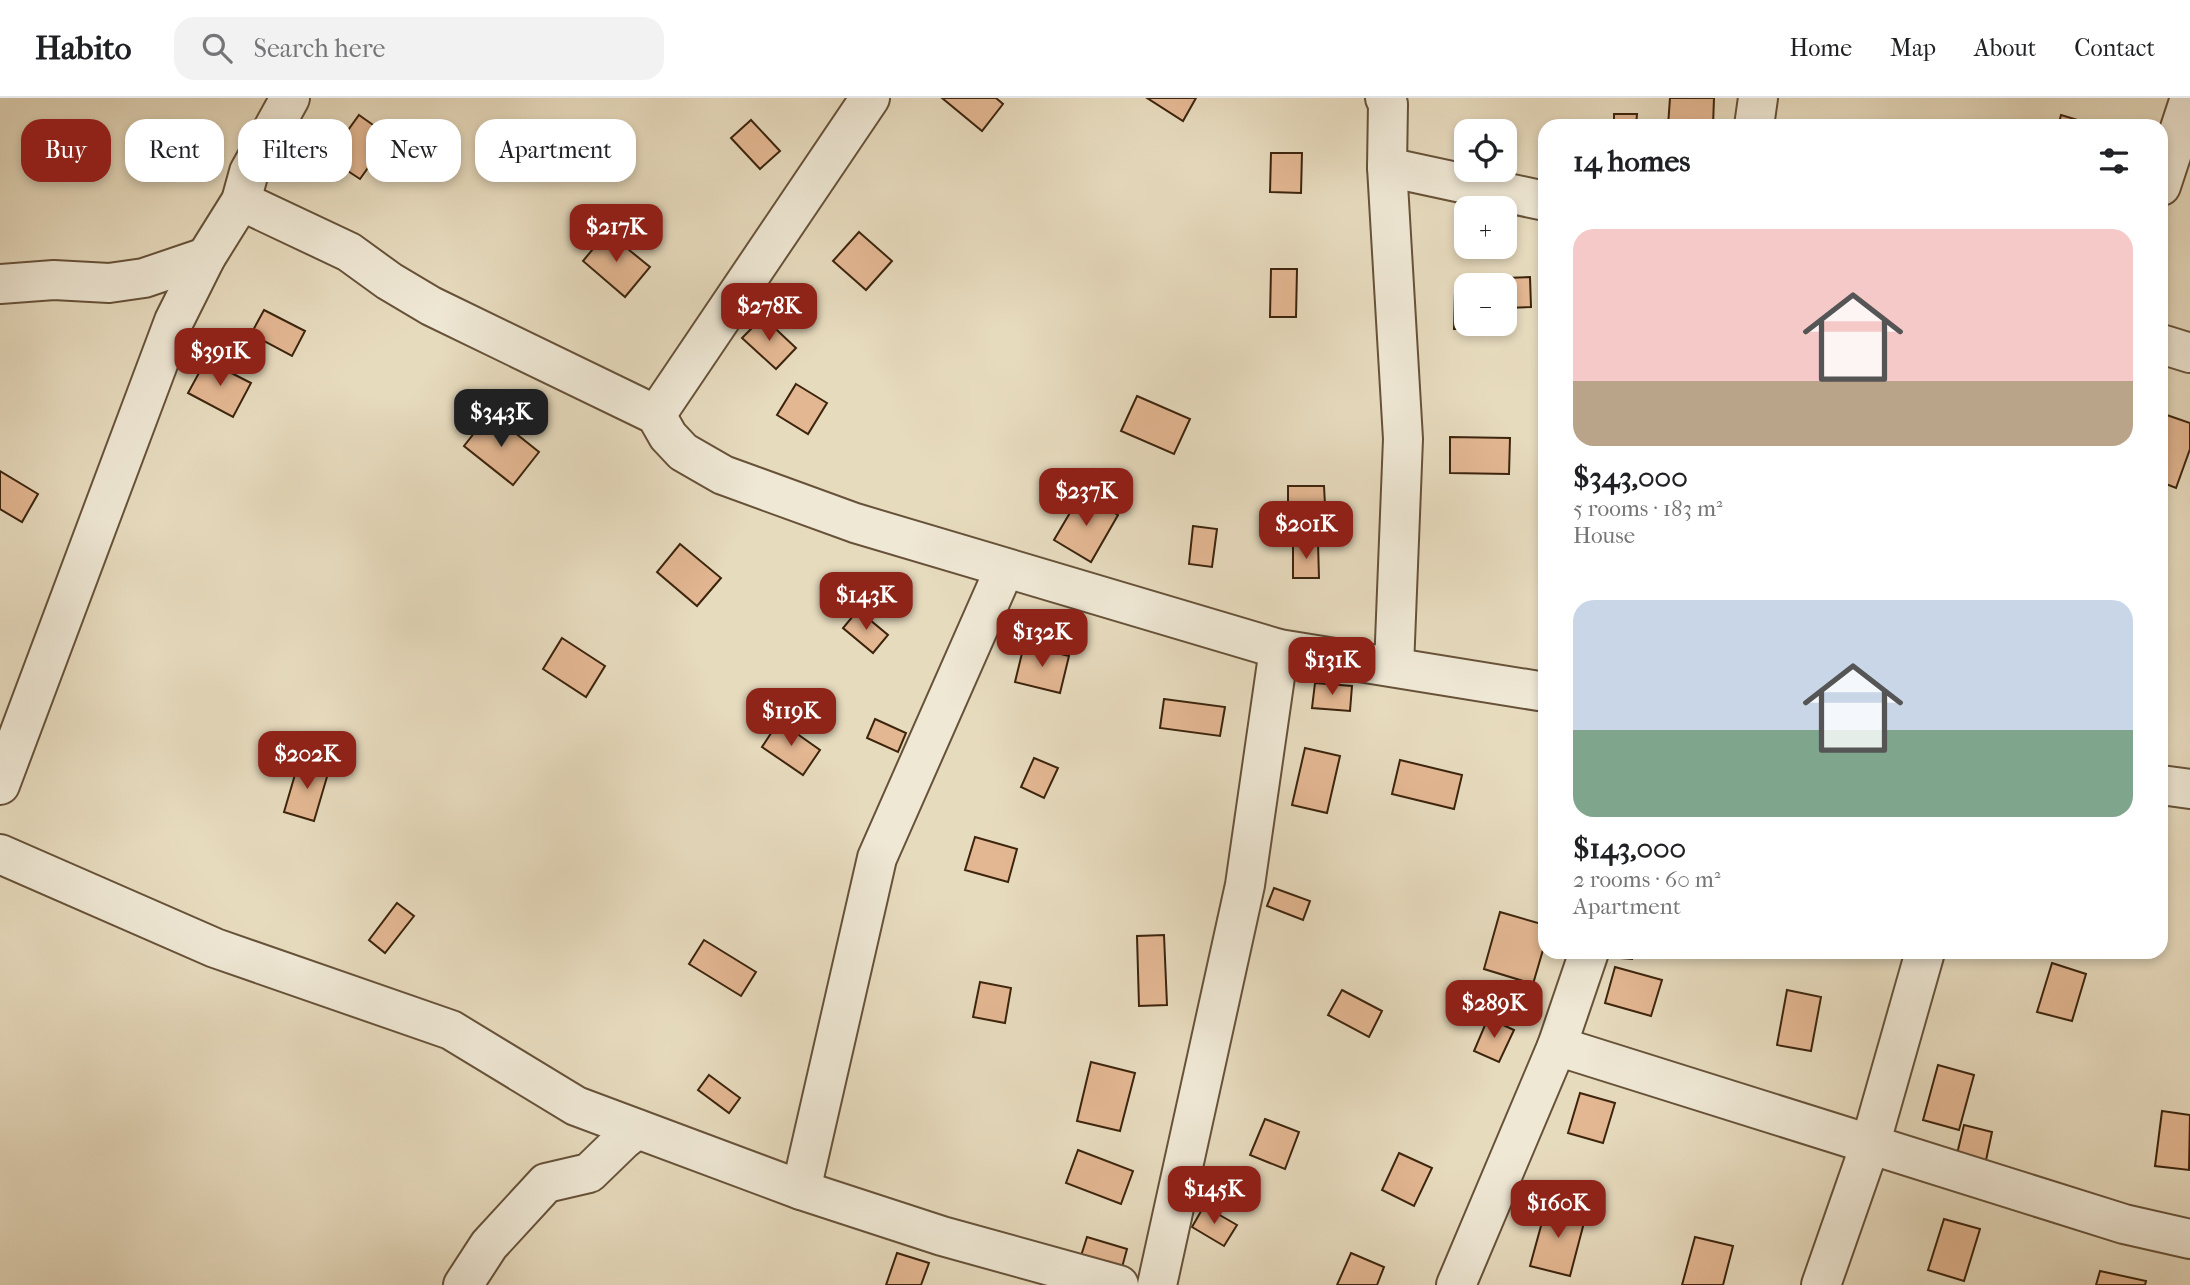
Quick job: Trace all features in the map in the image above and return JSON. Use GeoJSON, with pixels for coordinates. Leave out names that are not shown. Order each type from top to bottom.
{"type":"FeatureCollection","features":[{"type":"Feature","properties":{"kind":"street"},"geometry":{"type":"LineString","coordinates":[[0,785],[174,321],[206,257],[241,201],[249,172],[290,98]]}},
{"type":"Feature","properties":{"kind":"street"},"geometry":{"type":"LineString","coordinates":[[656,415],[870,98]]}},
{"type":"Feature","properties":{"kind":"street"},"geometry":{"type":"LineString","coordinates":[[1385,98],[1388,104],[1387,167],[1403,439],[1394,667]]}},
{"type":"Feature","properties":{"kind":"street"},"geometry":{"type":"LineString","coordinates":[[1755,119],[1758,98]]}},
{"type":"Feature","properties":{"kind":"street"},"geometry":{"type":"LineString","coordinates":[[2168,165],[2190,98]]}},
{"type":"Feature","properties":{"kind":"street"},"geometry":{"type":"LineString","coordinates":[[1387,167],[1538,199]]}},
{"type":"Feature","properties":{"kind":"street"},"geometry":{"type":"LineString","coordinates":[[241,201],[349,252],[389,281],[431,306],[656,415],[668,436],[683,452],[723,475],[855,523],[1279,649],[1538,691]]}},
{"type":"Feature","properties":{"kind":"street"},"geometry":{"type":"LineString","coordinates":[[0,284],[54,280],[109,284],[144,278],[206,257]]}},
{"type":"Feature","properties":{"kind":"street"},"geometry":{"type":"LineString","coordinates":[[2168,346],[2190,354]]}},
{"type":"Feature","properties":{"kind":"street"},"geometry":{"type":"LineString","coordinates":[[801,1190],[877,858],[1005,568]]}},
{"type":"Feature","properties":{"kind":"street"},"geometry":{"type":"LineString","coordinates":[[1157,1285],[1245,886],[1279,649]]}},
{"type":"Feature","properties":{"kind":"street"},"geometry":{"type":"LineString","coordinates":[[2168,786],[2190,789]]}},
{"type":"Feature","properties":{"kind":"street"},"geometry":{"type":"LineString","coordinates":[[0,854],[215,948],[451,1030],[576,1106],[801,1190],[943,1236],[1119,1285]]}},
{"type":"Feature","properties":{"kind":"street"},"geometry":{"type":"LineString","coordinates":[[1456,1285],[1557,1046],[1587,959]]}},
{"type":"Feature","properties":{"kind":"street"},"geometry":{"type":"LineString","coordinates":[[1821,1285],[1870,1146],[1923,959]]}},
{"type":"Feature","properties":{"kind":"street"},"geometry":{"type":"LineString","coordinates":[[1557,1046],[2124,1224],[2190,1239]]}},
{"type":"Feature","properties":{"kind":"street"},"geometry":{"type":"LineString","coordinates":[[463,1285],[488,1245],[546,1183],[589,1173],[637,1129]]}},
{"type":"Feature","properties":{"kind":"building"},"geometry":{"type":"Polygon","coordinates":[[[942,98],[996,98],[1003,104],[982,131],[942,98]]]}},
{"type":"Feature","properties":{"kind":"building"},"geometry":{"type":"Polygon","coordinates":[[[1147,98],[1196,98],[1183,121],[1147,98]]]}},
{"type":"Feature","properties":{"kind":"building"},"geometry":{"type":"Polygon","coordinates":[[[1670,98],[1714,98],[1713,119],[1668,119],[1670,98]]]}},
{"type":"Feature","properties":{"kind":"building"},"geometry":{"type":"Polygon","coordinates":[[[1614,114],[1637,114],[1637,119],[1614,119],[1614,114]]]}},
{"type":"Feature","properties":{"kind":"building"},"geometry":{"type":"Polygon","coordinates":[[[359,115],[366,120],[366,171],[360,179],[352,174],[352,125],[359,115]]]}},
{"type":"Feature","properties":{"kind":"building"},"geometry":{"type":"Polygon","coordinates":[[[751,120],[780,151],[760,169],[731,138],[751,120]]]}},
{"type":"Feature","properties":{"kind":"building"},"geometry":{"type":"Polygon","coordinates":[[[1271,153],[1302,153],[1301,193],[1270,192],[1271,153]]]}},
{"type":"Feature","properties":{"kind":"building"},"geometry":{"type":"Polygon","coordinates":[[[607,232],[650,267],[625,297],[583,261],[607,232]]]}},
{"type":"Feature","properties":{"kind":"building"},"geometry":{"type":"Polygon","coordinates":[[[859,232],[892,261],[866,290],[833,261],[859,232]]]}},
{"type":"Feature","properties":{"kind":"building"},"geometry":{"type":"Polygon","coordinates":[[[1271,269],[1297,269],[1296,317],[1270,317],[1271,269]]]}},
{"type":"Feature","properties":{"kind":"building"},"geometry":{"type":"Polygon","coordinates":[[[1530,277],[1531,307],[1517,308],[1517,278],[1530,277]]]}},
{"type":"Feature","properties":{"kind":"building"},"geometry":{"type":"Polygon","coordinates":[[[264,310],[305,331],[292,356],[251,334],[264,310]]]}},
{"type":"Feature","properties":{"kind":"building"},"geometry":{"type":"Polygon","coordinates":[[[763,317],[796,348],[776,369],[742,338],[763,317]]]}},
{"type":"Feature","properties":{"kind":"building"},"geometry":{"type":"Polygon","coordinates":[[[206,360],[251,383],[233,417],[188,393],[206,360]]]}},
{"type":"Feature","properties":{"kind":"building"},"geometry":{"type":"Polygon","coordinates":[[[796,384],[827,403],[808,434],[777,415],[796,384]]]}},
{"type":"Feature","properties":{"kind":"building"},"geometry":{"type":"Polygon","coordinates":[[[1137,396],[1190,419],[1174,454],[1121,431],[1137,396]]]}},
{"type":"Feature","properties":{"kind":"building"},"geometry":{"type":"Polygon","coordinates":[[[490,413],[539,452],[513,485],[464,446],[490,413]]]}},
{"type":"Feature","properties":{"kind":"building"},"geometry":{"type":"Polygon","coordinates":[[[2168,415],[2190,423],[2190,449],[2176,488],[2168,485],[2168,415]]]}},
{"type":"Feature","properties":{"kind":"building"},"geometry":{"type":"Polygon","coordinates":[[[1450,437],[1510,438],[1509,474],[1450,473],[1450,437]]]}},
{"type":"Feature","properties":{"kind":"building"},"geometry":{"type":"Polygon","coordinates":[[[0,471],[38,494],[22,522],[0,509],[0,471]]]}},
{"type":"Feature","properties":{"kind":"building"},"geometry":{"type":"Polygon","coordinates":[[[1288,486],[1324,486],[1325,505],[1288,505],[1288,486]]]}},
{"type":"Feature","properties":{"kind":"building"},"geometry":{"type":"Polygon","coordinates":[[[1081,494],[1118,515],[1091,562],[1054,540],[1081,494]]]}},
{"type":"Feature","properties":{"kind":"building"},"geometry":{"type":"Polygon","coordinates":[[[1193,526],[1217,529],[1212,567],[1189,564],[1193,526]]]}},
{"type":"Feature","properties":{"kind":"building"},"geometry":{"type":"Polygon","coordinates":[[[1318,543],[1319,578],[1293,578],[1293,544],[1318,543]]]}},
{"type":"Feature","properties":{"kind":"building"},"geometry":{"type":"Polygon","coordinates":[[[680,544],[721,578],[697,606],[657,572],[680,544]]]}},
{"type":"Feature","properties":{"kind":"building"},"geometry":{"type":"Polygon","coordinates":[[[858,610],[888,635],[873,653],[843,628],[858,610]]]}},
{"type":"Feature","properties":{"kind":"building"},"geometry":{"type":"Polygon","coordinates":[[[562,638],[605,666],[586,697],[543,669],[562,638]]]}},
{"type":"Feature","properties":{"kind":"building"},"geometry":{"type":"Polygon","coordinates":[[[1024,645],[1069,656],[1060,693],[1015,682],[1024,645]]]}},
{"type":"Feature","properties":{"kind":"building"},"geometry":{"type":"Polygon","coordinates":[[[1315,683],[1352,686],[1350,711],[1312,708],[1315,683]]]}},
{"type":"Feature","properties":{"kind":"building"},"geometry":{"type":"Polygon","coordinates":[[[1164,699],[1225,707],[1220,736],[1160,728],[1164,699]]]}},
{"type":"Feature","properties":{"kind":"building"},"geometry":{"type":"Polygon","coordinates":[[[875,719],[906,733],[898,752],[867,738],[875,719]]]}},
{"type":"Feature","properties":{"kind":"building"},"geometry":{"type":"Polygon","coordinates":[[[779,721],[820,750],[803,775],[762,747],[779,721]]]}},
{"type":"Feature","properties":{"kind":"building"},"geometry":{"type":"Polygon","coordinates":[[[1305,748],[1340,756],[1327,813],[1292,805],[1305,748]]]}},
{"type":"Feature","properties":{"kind":"building"},"geometry":{"type":"Polygon","coordinates":[[[1034,758],[1058,768],[1044,798],[1021,787],[1034,758]]]}},
{"type":"Feature","properties":{"kind":"building"},"geometry":{"type":"Polygon","coordinates":[[[1400,760],[1462,775],[1454,809],[1392,794],[1400,760]]]}},
{"type":"Feature","properties":{"kind":"building"},"geometry":{"type":"Polygon","coordinates":[[[299,761],[329,770],[314,821],[284,812],[299,761]]]}},
{"type":"Feature","properties":{"kind":"building"},"geometry":{"type":"Polygon","coordinates":[[[975,837],[1017,849],[1008,882],[965,870],[975,837]]]}},
{"type":"Feature","properties":{"kind":"building"},"geometry":{"type":"Polygon","coordinates":[[[1274,888],[1310,901],[1303,920],[1267,906],[1274,888]]]}},
{"type":"Feature","properties":{"kind":"building"},"geometry":{"type":"Polygon","coordinates":[[[397,903],[414,916],[385,953],[369,940],[397,903]]]}},
{"type":"Feature","properties":{"kind":"building"},"geometry":{"type":"Polygon","coordinates":[[[1500,912],[1538,923],[1538,959],[1540,959],[1533,984],[1484,969],[1500,912]]]}},
{"type":"Feature","properties":{"kind":"building"},"geometry":{"type":"Polygon","coordinates":[[[1164,935],[1167,1005],[1139,1006],[1137,936],[1164,935]]]}},
{"type":"Feature","properties":{"kind":"building"},"geometry":{"type":"Polygon","coordinates":[[[704,940],[756,972],[741,996],[689,964],[704,940]]]}},
{"type":"Feature","properties":{"kind":"building"},"geometry":{"type":"Polygon","coordinates":[[[2052,963],[2086,974],[2072,1021],[2037,1012],[2052,963]]]}},
{"type":"Feature","properties":{"kind":"building"},"geometry":{"type":"Polygon","coordinates":[[[1615,967],[1662,980],[1651,1016],[1605,1003],[1615,967]]]}},
{"type":"Feature","properties":{"kind":"building"},"geometry":{"type":"Polygon","coordinates":[[[980,982],[1011,988],[1005,1023],[973,1017],[980,982]]]}},
{"type":"Feature","properties":{"kind":"building"},"geometry":{"type":"Polygon","coordinates":[[[1342,990],[1382,1011],[1369,1037],[1328,1015],[1342,990]]]}},
{"type":"Feature","properties":{"kind":"building"},"geometry":{"type":"Polygon","coordinates":[[[1787,990],[1821,997],[1811,1051],[1777,1045],[1787,990]]]}},
{"type":"Feature","properties":{"kind":"building"},"geometry":{"type":"Polygon","coordinates":[[[1488,1018],[1514,1030],[1499,1062],[1474,1051],[1488,1018]]]}},
{"type":"Feature","properties":{"kind":"building"},"geometry":{"type":"Polygon","coordinates":[[[1091,1062],[1135,1073],[1120,1131],[1077,1121],[1091,1062]]]}},
{"type":"Feature","properties":{"kind":"building"},"geometry":{"type":"Polygon","coordinates":[[[1938,1065],[1974,1075],[1959,1130],[1923,1120],[1938,1065]]]}},
{"type":"Feature","properties":{"kind":"building"},"geometry":{"type":"Polygon","coordinates":[[[709,1075],[740,1098],[729,1113],[698,1090],[709,1075]]]}},
{"type":"Feature","properties":{"kind":"building"},"geometry":{"type":"Polygon","coordinates":[[[1580,1093],[1615,1103],[1603,1143],[1568,1133],[1580,1093]]]}},
{"type":"Feature","properties":{"kind":"building"},"geometry":{"type":"Polygon","coordinates":[[[2162,1111],[2190,1115],[2189,1170],[2155,1166],[2162,1111]]]}},
{"type":"Feature","properties":{"kind":"building"},"geometry":{"type":"Polygon","coordinates":[[[1265,1119],[1299,1132],[1285,1169],[1250,1155],[1265,1119]]]}},
{"type":"Feature","properties":{"kind":"building"},"geometry":{"type":"Polygon","coordinates":[[[1964,1125],[1992,1132],[1985,1165],[1956,1158],[1964,1125]]]}},
{"type":"Feature","properties":{"kind":"building"},"geometry":{"type":"Polygon","coordinates":[[[1078,1150],[1133,1171],[1121,1204],[1066,1183],[1078,1150]]]}},
{"type":"Feature","properties":{"kind":"building"},"geometry":{"type":"Polygon","coordinates":[[[1399,1153],[1432,1168],[1414,1206],[1382,1190],[1399,1153]]]}},
{"type":"Feature","properties":{"kind":"building"},"geometry":{"type":"Polygon","coordinates":[[[1547,1204],[1586,1215],[1570,1276],[1530,1266],[1547,1204]]]}},
{"type":"Feature","properties":{"kind":"building"},"geometry":{"type":"Polygon","coordinates":[[[1204,1206],[1237,1225],[1224,1246],[1192,1227],[1204,1206]]]}},
{"type":"Feature","properties":{"kind":"building"},"geometry":{"type":"Polygon","coordinates":[[[1944,1219],[1980,1229],[1964,1281],[1928,1270],[1944,1219]]]}},
{"type":"Feature","properties":{"kind":"building"},"geometry":{"type":"Polygon","coordinates":[[[1087,1237],[1127,1249],[1121,1271],[1080,1259],[1087,1237]]]}},
{"type":"Feature","properties":{"kind":"building"},"geometry":{"type":"Polygon","coordinates":[[[1695,1237],[1733,1246],[1723,1285],[1682,1285],[1695,1237]]]}},
{"type":"Feature","properties":{"kind":"building"},"geometry":{"type":"Polygon","coordinates":[[[897,1253],[929,1263],[921,1285],[886,1285],[897,1253]]]}},
{"type":"Feature","properties":{"kind":"building"},"geometry":{"type":"Polygon","coordinates":[[[1351,1253],[1384,1267],[1377,1285],[1337,1285],[1351,1253]]]}},
{"type":"Feature","properties":{"kind":"building"},"geometry":{"type":"Polygon","coordinates":[[[2100,1271],[2146,1281],[2145,1285],[2096,1285],[2100,1271]]]}}]}
